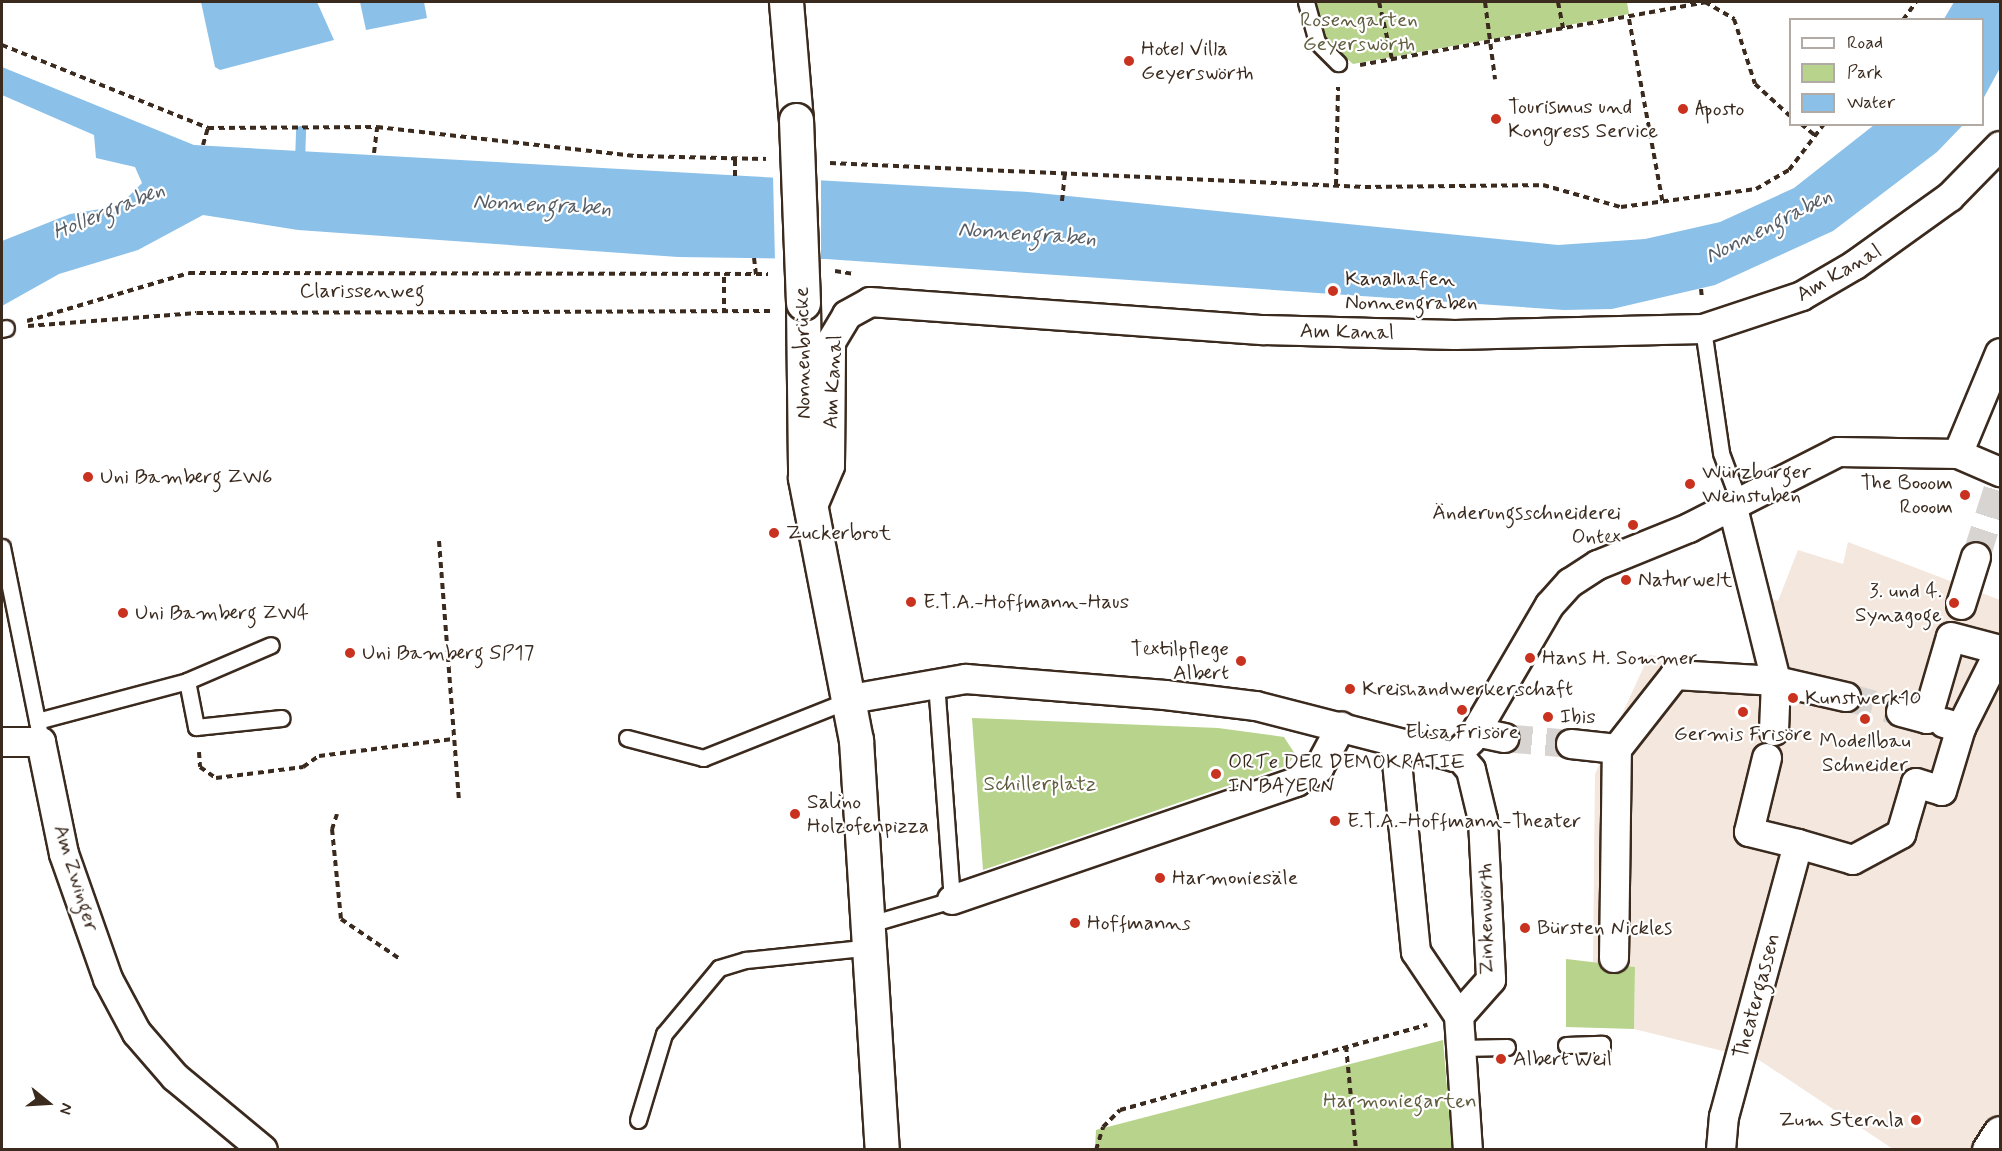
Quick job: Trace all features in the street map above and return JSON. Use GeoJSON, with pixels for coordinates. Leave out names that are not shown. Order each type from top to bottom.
{"type":"FeatureCollection","features":[{"type":"Feature","properties":{"kind":"street","name":"Nonnenbrücke"},"geometry":{"type":"LineString","coordinates":[[786,2],[796,120],[791,307],[804,458],[810,513],[851,699]]}},
{"type":"Feature","properties":{"kind":"street","name":"Am Kanal"},"geometry":{"type":"LineString","coordinates":[[810,513],[830,466],[831,342],[847,315],[870,302],[1264,330],[1455,335],[1703,329],[1802,296],[1856,265],[1950,197],[2001,146]]}},
{"type":"Feature","properties":{"kind":"street"},"geometry":{"type":"LineString","coordinates":[[1958,454],[2001,353]]}},
{"type":"Feature","properties":{"kind":"street"},"geometry":{"type":"LineString","coordinates":[[1466,747],[1528,640],[1570,583],[1632,548],[1736,506],[1838,452],[1958,454],[2000,479]]}},
{"type":"Feature","properties":{"kind":"street"},"geometry":{"type":"LineString","coordinates":[[1736,506],[1776,681],[1770,744],[1749,832],[1853,860],[1901,834],[1916,783],[1942,791],[1961,728],[2000,650],[1955,624]]}},
{"type":"Feature","properties":{"kind":"street"},"geometry":{"type":"LineString","coordinates":[[1961,728],[1914,715],[1955,624],[1976,557]]}},
{"type":"Feature","properties":{"kind":"street"},"geometry":{"type":"LineString","coordinates":[[1614,958],[1617,749],[1675,675],[1776,681],[1846,697]]}},
{"type":"Feature","properties":{"kind":"street"},"geometry":{"type":"LineString","coordinates":[[882,1149],[871,936],[851,699],[936,681],[1013,681],[1256,706],[1341,727],[1466,747],[1504,738]]}},
{"type":"Feature","properties":{"kind":"street"},"geometry":{"type":"LineString","coordinates":[[952,900],[1296,782],[1319,768],[1341,727]]}},
{"type":"Feature","properties":{"kind":"street"},"geometry":{"type":"LineString","coordinates":[[2,742],[39,731]]}},
{"type":"Feature","properties":{"kind":"street","name":"Am Zwinger"},"geometry":{"type":"LineString","coordinates":[[39,731],[64,854],[108,979],[137,1033],[175,1077],[263,1149]]}},
{"type":"Feature","properties":{"kind":"street"},"geometry":{"type":"LineString","coordinates":[[1571,744],[1617,749]]}},
{"type":"Feature","properties":{"kind":"street","name":"Zinkenwörth"},"geometry":{"type":"LineString","coordinates":[[1459,1016],[1491,980],[1483,820],[1466,747]]}},
{"type":"Feature","properties":{"kind":"street"},"geometry":{"type":"LineString","coordinates":[[1396,752],[1416,952],[1459,1016],[1468,1149]]}},
{"type":"Feature","properties":{"kind":"street","name":"Theatergassen"},"geometry":{"type":"LineString","coordinates":[[1721,1149],[1724,1117],[1798,844]]}},
{"type":"Feature","properties":{"kind":"street"},"geometry":{"type":"LineString","coordinates":[[1989,1149],[2001,1133]]}},
{"type":"Feature","properties":{"kind":"lane"},"geometry":{"type":"LineString","coordinates":[[1306,2],[1317,42],[1338,63]]}},
{"type":"Feature","properties":{"kind":"lane"},"geometry":{"type":"LineString","coordinates":[[2001,132],[2001,138]]}},
{"type":"Feature","properties":{"kind":"lane"},"geometry":{"type":"LineString","coordinates":[[1703,329],[1721,453],[1736,506]]}},
{"type":"Feature","properties":{"kind":"lane","name":"Am Zwinger"},"geometry":{"type":"LineString","coordinates":[[2,547],[39,731]]}},
{"type":"Feature","properties":{"kind":"lane"},"geometry":{"type":"LineString","coordinates":[[39,731],[188,681],[271,645]]}},
{"type":"Feature","properties":{"kind":"lane"},"geometry":{"type":"LineString","coordinates":[[188,681],[196,727],[282,718]]}},
{"type":"Feature","properties":{"kind":"lane"},"geometry":{"type":"LineString","coordinates":[[638,1120],[663,1034],[719,968],[746,960],[871,936],[952,900],[936,681]]}},
{"type":"Feature","properties":{"kind":"lane"},"geometry":{"type":"LineString","coordinates":[[627,738],[703,758],[851,699]]}},
{"type":"Feature","properties":{"kind":"lane"},"geometry":{"type":"LineString","coordinates":[[1566,1045],[1602,1044],[1602,1055]]}},
{"type":"Feature","properties":{"kind":"lane"},"geometry":{"type":"LineString","coordinates":[[1461,1048],[1507,1047]]}},
{"type":"Feature","properties":{"kind":"path"},"geometry":{"type":"LineString","coordinates":[[1379,2],[1392,60]]}},
{"type":"Feature","properties":{"kind":"path"},"geometry":{"type":"LineString","coordinates":[[1485,2],[1494,44],[1495,79]]}},
{"type":"Feature","properties":{"kind":"path"},"geometry":{"type":"LineString","coordinates":[[1558,2],[1564,32]]}},
{"type":"Feature","properties":{"kind":"path"},"geometry":{"type":"LineString","coordinates":[[1336,185],[1338,63],[1350,67],[1494,44],[1564,32],[1705,2],[1734,19],[1755,84],[1789,114]]}},
{"type":"Feature","properties":{"kind":"path"},"geometry":{"type":"LineString","coordinates":[[1904,18],[1916,2]]}},
{"type":"Feature","properties":{"kind":"path"},"geometry":{"type":"LineString","coordinates":[[1629,19],[1663,204]]}},
{"type":"Feature","properties":{"kind":"path"},"geometry":{"type":"LineString","coordinates":[[2,45],[208,128],[377,126],[637,156],[735,155],[767,159]]}},
{"type":"Feature","properties":{"kind":"path"},"geometry":{"type":"LineString","coordinates":[[374,153],[377,126]]}},
{"type":"Feature","properties":{"kind":"path"},"geometry":{"type":"LineString","coordinates":[[1804,126],[1816,136]]}},
{"type":"Feature","properties":{"kind":"path"},"geometry":{"type":"LineString","coordinates":[[837,163],[1336,185],[1544,185],[1621,207],[1663,204],[1756,189],[1789,170],[1823,126]]}},
{"type":"Feature","properties":{"kind":"path"},"geometry":{"type":"LineString","coordinates":[[203,146],[208,128]]}},
{"type":"Feature","properties":{"kind":"path"},"geometry":{"type":"LineString","coordinates":[[735,155],[735,176]]}},
{"type":"Feature","properties":{"kind":"path"},"geometry":{"type":"LineString","coordinates":[[1062,201],[1065,173]]}},
{"type":"Feature","properties":{"kind":"path"},"geometry":{"type":"LineString","coordinates":[[754,258],[756,275]]}},
{"type":"Feature","properties":{"kind":"path"},"geometry":{"type":"LineString","coordinates":[[4,328],[189,273],[724,277],[724,311]]}},
{"type":"Feature","properties":{"kind":"path","name":"Clarissenweg"},"geometry":{"type":"LineString","coordinates":[[4,328],[196,313],[747,311],[791,307]]}},
{"type":"Feature","properties":{"kind":"path"},"geometry":{"type":"LineString","coordinates":[[439,541],[459,798]]}},
{"type":"Feature","properties":{"kind":"path"},"geometry":{"type":"LineString","coordinates":[[196,727],[201,767],[216,778],[303,768],[319,756],[453,740]]}},
{"type":"Feature","properties":{"kind":"path"},"geometry":{"type":"LineString","coordinates":[[337,814],[332,829],[341,919],[400,959]]}},
{"type":"Feature","properties":{"kind":"path"},"geometry":{"type":"LineString","coordinates":[[1096,1149],[1102,1127],[1120,1110],[1459,1016]]}},
{"type":"Feature","properties":{"kind":"path"},"geometry":{"type":"LineString","coordinates":[[1346,1046],[1356,1149]]}},
{"type":"Feature","properties":{"kind":"shaded area"},"geometry":{"type":"Polygon","coordinates":[[[1848,542],[2000,600],[2000,1149],[1893,1149],[1759,1060],[1634,1029],[1635,967],[1593,962],[1595,774],[1649,655],[1754,666],[1740,589],[1778,601],[1798,550],[1843,564],[1848,542]]]}},
{"type":"Feature","properties":{"kind":"green space","name":"Rosengarten Geyerswörth"},"geometry":{"type":"Polygon","coordinates":[[[1310,2],[1627,2],[1629,14],[1353,64],[1325,39],[1310,2]]]}},
{"type":"Feature","properties":{"kind":"green space","name":"Schillerplatz"},"geometry":{"type":"Polygon","coordinates":[[[972,718],[1218,728],[1284,737],[1295,754],[1288,765],[983,870],[972,718]]]}},
{"type":"Feature","properties":{"kind":"green space"},"geometry":{"type":"Polygon","coordinates":[[[1566,959],[1635,967],[1634,1029],[1566,1027],[1566,959]]]}},
{"type":"Feature","properties":{"kind":"green space","name":"Harmoniegarten"},"geometry":{"type":"Polygon","coordinates":[[[1443,1040],[1452,1149],[1095,1149],[1096,1130],[1443,1040]]]}},
{"type":"Feature","properties":{"kind":"water"},"geometry":{"type":"Polygon","coordinates":[[[201,2],[317,2],[334,40],[220,70],[215,67],[201,2]]]}},
{"type":"Feature","properties":{"kind":"water"},"geometry":{"type":"Polygon","coordinates":[[[360,2],[424,2],[427,18],[366,30],[360,2]]]}},
{"type":"Feature","properties":{"kind":"water"},"geometry":{"type":"Polygon","coordinates":[[[1954,2],[2000,2],[2000,68],[1984,97],[1984,18],[1945,18],[1954,2]]]}},
{"type":"Feature","properties":{"kind":"water"},"geometry":{"type":"Polygon","coordinates":[[[2,67],[194,145],[1028,192],[1558,245],[1645,239],[1720,222],[1794,188],[1873,126],[1962,126],[1937,152],[1833,231],[1715,285],[1612,309],[1564,310],[826,259],[678,257],[298,230],[203,215],[138,250],[59,274],[2,306],[2,241],[70,214],[119,206],[142,183],[135,167],[96,158],[94,135],[2,95],[2,67]]]}},
{"type":"Feature","properties":{"kind":"pier"},"geometry":{"type":"Polygon","coordinates":[[[773,175],[821,176],[821,262],[775,261],[773,175]]]}},
{"type":"Feature","properties":{"kind":"waterway"},"geometry":{"type":"LineString","coordinates":[[300,162],[301,131]]}},
{"type":"Feature","properties":{"kind":"tunnel"},"geometry":{"type":"LineString","coordinates":[[1976,557],[1998,488]]}},
{"type":"Feature","properties":{"kind":"tunnel"},"geometry":{"type":"LineString","coordinates":[[1846,697],[1901,712]]}},
{"type":"Feature","properties":{"kind":"tunnel"},"geometry":{"type":"LineString","coordinates":[[1504,738],[1571,744]]}},
{"type":"Feature","properties":{"kind":"place","name":"Hotel Villa Geyerswörth"},"geometry":{"type":"Point","coordinates":[1129,61]}},
{"type":"Feature","properties":{"kind":"place","name":"Aposto"},"geometry":{"type":"Point","coordinates":[1683,109]}},
{"type":"Feature","properties":{"kind":"place","name":"Tourismus und Kongress Service"},"geometry":{"type":"Point","coordinates":[1496,119]}},
{"type":"Feature","properties":{"kind":"place","name":"Kanalhafen Nonnengraben"},"geometry":{"type":"Point","coordinates":[1333,291]}},
{"type":"Feature","properties":{"kind":"place","name":"Uni Bamberg ZW6"},"geometry":{"type":"Point","coordinates":[88,477]}},
{"type":"Feature","properties":{"kind":"place","name":"Würzburger Weinstuben"},"geometry":{"type":"Point","coordinates":[1690,484]}},
{"type":"Feature","properties":{"kind":"place","name":"The Booom Rooom"},"geometry":{"type":"Point","coordinates":[1965,495]}},
{"type":"Feature","properties":{"kind":"place","name":"Änderungsschneiderei Ontex"},"geometry":{"type":"Point","coordinates":[1633,525]}},
{"type":"Feature","properties":{"kind":"place","name":"Zuckerbrot"},"geometry":{"type":"Point","coordinates":[774,533]}},
{"type":"Feature","properties":{"kind":"place","name":"Naturwelt"},"geometry":{"type":"Point","coordinates":[1626,580]}},
{"type":"Feature","properties":{"kind":"place","name":"E.T.A.-Hoffmann-Haus"},"geometry":{"type":"Point","coordinates":[911,602]}},
{"type":"Feature","properties":{"kind":"place","name":"3. und 4. Synagoge"},"geometry":{"type":"Point","coordinates":[1954,603]}},
{"type":"Feature","properties":{"kind":"place","name":"Uni Bamberg ZW4"},"geometry":{"type":"Point","coordinates":[123,613]}},
{"type":"Feature","properties":{"kind":"place","name":"Uni Bamberg SP17"},"geometry":{"type":"Point","coordinates":[350,653]}},
{"type":"Feature","properties":{"kind":"place","name":"Hans H. Sommer"},"geometry":{"type":"Point","coordinates":[1530,658]}},
{"type":"Feature","properties":{"kind":"place","name":"Textilpflege Albert"},"geometry":{"type":"Point","coordinates":[1241,661]}},
{"type":"Feature","properties":{"kind":"place","name":"Kreishandwerkerschaft"},"geometry":{"type":"Point","coordinates":[1350,689]}},
{"type":"Feature","properties":{"kind":"place","name":"Kunstwerk10"},"geometry":{"type":"Point","coordinates":[1793,698]}},
{"type":"Feature","properties":{"kind":"place","name":"Elisa Frisöre"},"geometry":{"type":"Point","coordinates":[1462,710]}},
{"type":"Feature","properties":{"kind":"place","name":"Germis Frisöre"},"geometry":{"type":"Point","coordinates":[1743,712]}},
{"type":"Feature","properties":{"kind":"place","name":"Ibis"},"geometry":{"type":"Point","coordinates":[1548,717]}},
{"type":"Feature","properties":{"kind":"place","name":"Modellbau Schneider"},"geometry":{"type":"Point","coordinates":[1865,719]}},
{"type":"Feature","properties":{"kind":"place","name":"ORTe DER DEMOKRATIE IN BAYERN"},"geometry":{"type":"Point","coordinates":[1216,774]}},
{"type":"Feature","properties":{"kind":"place","name":"Salino Holzofenpizza"},"geometry":{"type":"Point","coordinates":[795,814]}},
{"type":"Feature","properties":{"kind":"place","name":"E.T.A.-Hoffmann-Theater"},"geometry":{"type":"Point","coordinates":[1335,821]}},
{"type":"Feature","properties":{"kind":"place","name":"Harmoniesäle"},"geometry":{"type":"Point","coordinates":[1160,878]}},
{"type":"Feature","properties":{"kind":"place","name":"Hoffmanns"},"geometry":{"type":"Point","coordinates":[1075,923]}},
{"type":"Feature","properties":{"kind":"place","name":"Bürsten Nickles"},"geometry":{"type":"Point","coordinates":[1525,928]}},
{"type":"Feature","properties":{"kind":"place","name":"Albert Weil"},"geometry":{"type":"Point","coordinates":[1501,1059]}},
{"type":"Feature","properties":{"kind":"place","name":"Zum Sternla"},"geometry":{"type":"Point","coordinates":[1916,1120]}},
{"type":"Feature","properties":{"kind":"water label","name":"Nonnengraben"},"geometry":{"type":"Point","coordinates":[542,206]}},
{"type":"Feature","properties":{"kind":"water label","name":"Hollergraben"},"geometry":{"type":"Point","coordinates":[109,212]}},
{"type":"Feature","properties":{"kind":"water label","name":"Nonnengraben"},"geometry":{"type":"Point","coordinates":[1769,227]}},
{"type":"Feature","properties":{"kind":"water label","name":"Nonnengraben"},"geometry":{"type":"Point","coordinates":[1027,235]}}]}
